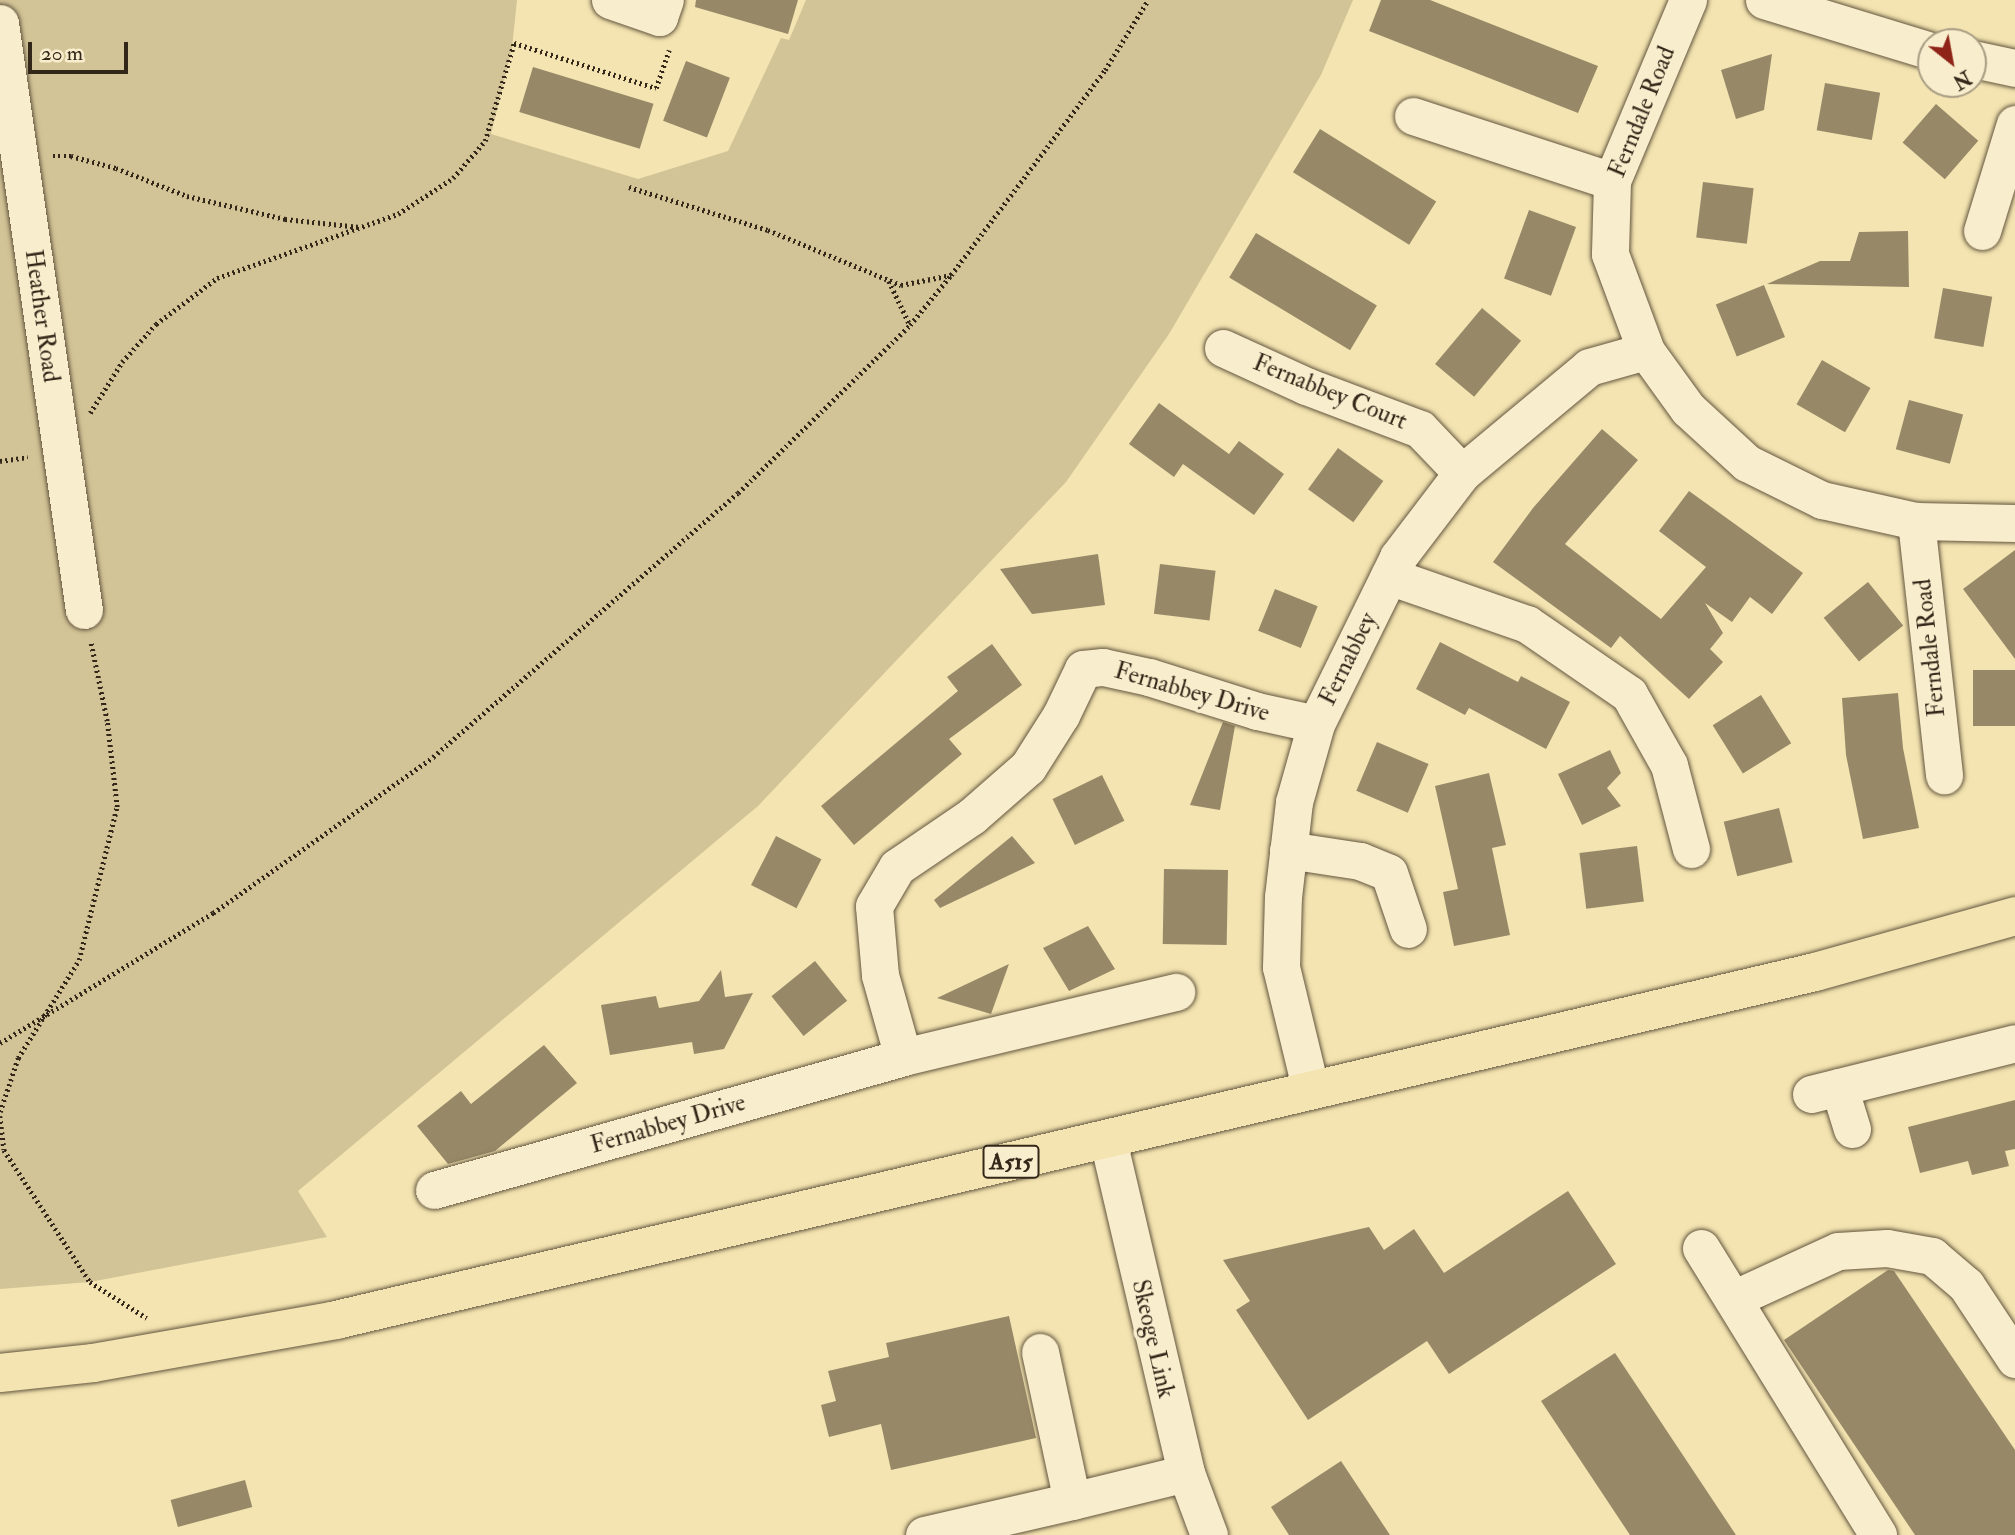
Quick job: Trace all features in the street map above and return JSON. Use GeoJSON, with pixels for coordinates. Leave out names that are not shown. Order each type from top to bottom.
{"type":"FeatureCollection","features":[{"type":"Feature","properties":{"kind":"highway","name":"A515"},"geometry":{"type":"LineString","coordinates":[[0,1373],[192,1346],[335,1320],[1108,1140],[1310,1087],[1815,972],[2015,916]]}},
{"type":"Feature","properties":{"kind":"street"},"geometry":{"type":"LineString","coordinates":[[610,0],[659,17],[665,0]]}},
{"type":"Feature","properties":{"kind":"street","name":"Ferndale Road"},"geometry":{"type":"LineString","coordinates":[[1688,0],[1612,181],[1609,254],[1646,351],[1688,410],[1748,463],[1822,500],[1916,521],[2015,523]]}},
{"type":"Feature","properties":{"kind":"street"},"geometry":{"type":"LineString","coordinates":[[1764,0],[1917,47]]}},
{"type":"Feature","properties":{"kind":"street","name":"Heather Road"},"geometry":{"type":"LineString","coordinates":[[0,23],[84,610]]}},
{"type":"Feature","properties":{"kind":"street"},"geometry":{"type":"LineString","coordinates":[[1987,62],[2015,68]]}},
{"type":"Feature","properties":{"kind":"street"},"geometry":{"type":"LineString","coordinates":[[1413,116],[1612,181]]}},
{"type":"Feature","properties":{"kind":"street"},"geometry":{"type":"LineString","coordinates":[[1982,231],[2015,124]]}},
{"type":"Feature","properties":{"kind":"street","name":"Fernabbey Court"},"geometry":{"type":"LineString","coordinates":[[1223,348],[1306,386],[1420,429],[1462,473]]}},
{"type":"Feature","properties":{"kind":"street","name":"Fernabbey"},"geometry":{"type":"LineString","coordinates":[[1310,1087],[1281,967],[1294,802],[1316,724],[1398,556],[1462,473],[1589,367],[1646,351]]}},
{"type":"Feature","properties":{"kind":"street","name":"Ferndale Road"},"geometry":{"type":"LineString","coordinates":[[1916,521],[1944,775]]}},
{"type":"Feature","properties":{"kind":"street"},"geometry":{"type":"LineString","coordinates":[[1389,576],[1527,624],[1629,694],[1669,765],[1691,849]]}},
{"type":"Feature","properties":{"kind":"street","name":"Fernabbey Drive"},"geometry":{"type":"LineString","coordinates":[[902,1057],[880,975],[874,906],[897,867],[972,816],[1028,767],[1061,715],[1083,670],[1103,667],[1149,677],[1257,711],[1316,724]]}},
{"type":"Feature","properties":{"kind":"street"},"geometry":{"type":"LineString","coordinates":[[1289,850],[1360,861],[1389,873],[1408,929]]}},
{"type":"Feature","properties":{"kind":"street","name":"Fernabbey Drive"},"geometry":{"type":"LineString","coordinates":[[434,1191],[902,1057],[1176,992]]}},
{"type":"Feature","properties":{"kind":"street"},"geometry":{"type":"LineString","coordinates":[[1852,1129],[1825,1091],[2015,1043]]}},
{"type":"Feature","properties":{"kind":"street","name":"Skeoge Link"},"geometry":{"type":"LineString","coordinates":[[1108,1140],[1186,1473],[1209,1535]]}},
{"type":"Feature","properties":{"kind":"street"},"geometry":{"type":"LineString","coordinates":[[1701,1248],[1878,1535]]}},
{"type":"Feature","properties":{"kind":"street"},"geometry":{"type":"LineString","coordinates":[[1733,1299],[1838,1251],[1887,1248],[1932,1255],[1966,1285],[2015,1359]]}},
{"type":"Feature","properties":{"kind":"street"},"geometry":{"type":"LineString","coordinates":[[1040,1352],[1072,1500]]}},
{"type":"Feature","properties":{"kind":"street"},"geometry":{"type":"LineString","coordinates":[[924,1535],[1186,1473]]}},
{"type":"Feature","properties":{"kind":"path"},"geometry":{"type":"LineString","coordinates":[[0,1043],[213,913],[433,757],[737,493],[909,325],[951,275],[1097,80],[1148,0]]}},
{"type":"Feature","properties":{"kind":"path"},"geometry":{"type":"LineString","coordinates":[[59,433],[78,430],[122,362],[156,324],[217,278],[364,228],[426,199],[472,159],[485,141],[514,43],[656,88],[674,38]]}},
{"type":"Feature","properties":{"kind":"path"},"geometry":{"type":"LineString","coordinates":[[20,156],[71,156],[224,205],[285,219],[364,228]]}},
{"type":"Feature","properties":{"kind":"path"},"geometry":{"type":"LineString","coordinates":[[629,187],[768,230],[901,285],[951,275]]}},
{"type":"Feature","properties":{"kind":"path"},"geometry":{"type":"LineString","coordinates":[[888,281],[909,325]]}},
{"type":"Feature","properties":{"kind":"path"},"geometry":{"type":"LineString","coordinates":[[84,610],[107,721],[117,807],[79,960],[51,1011],[18,1058],[0,1114],[2,1148],[90,1282],[192,1346]]}},
{"type":"Feature","properties":{"kind":"shaded area"},"geometry":{"type":"Polygon","coordinates":[[[0,0],[517,0],[512,48],[491,134],[638,179],[728,151],[781,38],[789,40],[806,0],[1353,0],[1321,75],[1169,334],[1066,482],[758,806],[298,1191],[327,1237],[90,1282],[0,1289],[0,0]]]}},
{"type":"Feature","properties":{"kind":"building"},"geometry":{"type":"Polygon","coordinates":[[[696,0],[798,0],[788,34],[695,7],[696,0]]]}},
{"type":"Feature","properties":{"kind":"building"},"geometry":{"type":"Polygon","coordinates":[[[1381,0],[1430,0],[1598,66],[1578,113],[1369,31],[1381,0]]]}},
{"type":"Feature","properties":{"kind":"building"},"geometry":{"type":"Polygon","coordinates":[[[1772,54],[1764,110],[1736,119],[1721,70],[1772,54]]]}},
{"type":"Feature","properties":{"kind":"building"},"geometry":{"type":"Polygon","coordinates":[[[686,61],[730,78],[707,138],[663,121],[686,61]]]}},
{"type":"Feature","properties":{"kind":"building"},"geometry":{"type":"Polygon","coordinates":[[[533,67],[653,104],[640,149],[519,112],[533,67]]]}},
{"type":"Feature","properties":{"kind":"building"},"geometry":{"type":"Polygon","coordinates":[[[1825,83],[1880,93],[1872,140],[1817,130],[1825,83]]]}},
{"type":"Feature","properties":{"kind":"building"},"geometry":{"type":"Polygon","coordinates":[[[1936,104],[1978,141],[1945,179],[1903,142],[1936,104]]]}},
{"type":"Feature","properties":{"kind":"building"},"geometry":{"type":"Polygon","coordinates":[[[1320,129],[1436,202],[1409,245],[1293,172],[1320,129]]]}},
{"type":"Feature","properties":{"kind":"building"},"geometry":{"type":"Polygon","coordinates":[[[1703,182],[1754,188],[1747,244],[1696,238],[1703,182]]]}},
{"type":"Feature","properties":{"kind":"building"},"geometry":{"type":"Polygon","coordinates":[[[1529,210],[1576,227],[1551,296],[1504,279],[1529,210]]]}},
{"type":"Feature","properties":{"kind":"building"},"geometry":{"type":"Polygon","coordinates":[[[1908,231],[1909,287],[1767,284],[1820,261],[1850,261],[1859,232],[1908,231]]]}},
{"type":"Feature","properties":{"kind":"building"},"geometry":{"type":"Polygon","coordinates":[[[1256,233],[1377,306],[1350,350],[1229,278],[1256,233]]]}},
{"type":"Feature","properties":{"kind":"building"},"geometry":{"type":"Polygon","coordinates":[[[1764,285],[1785,337],[1737,356],[1716,304],[1764,285]]]}},
{"type":"Feature","properties":{"kind":"building"},"geometry":{"type":"Polygon","coordinates":[[[1943,288],[1992,297],[1983,347],[1934,338],[1943,288]]]}},
{"type":"Feature","properties":{"kind":"building"},"geometry":{"type":"Polygon","coordinates":[[[1482,308],[1521,341],[1474,397],[1435,364],[1482,308]]]}},
{"type":"Feature","properties":{"kind":"building"},"geometry":{"type":"Polygon","coordinates":[[[1822,360],[1870,388],[1845,432],[1796,404],[1822,360]]]}},
{"type":"Feature","properties":{"kind":"building"},"geometry":{"type":"Polygon","coordinates":[[[1909,400],[1963,414],[1950,464],[1896,449],[1909,400]]]}},
{"type":"Feature","properties":{"kind":"building"},"geometry":{"type":"Polygon","coordinates":[[[1159,403],[1229,454],[1239,441],[1284,474],[1254,515],[1183,464],[1174,477],[1129,444],[1159,403]]]}},
{"type":"Feature","properties":{"kind":"building"},"geometry":{"type":"Polygon","coordinates":[[[1602,429],[1638,460],[1565,544],[1661,619],[1706,567],[1659,531],[1689,491],[1803,573],[1772,614],[1750,597],[1732,622],[1705,603],[1723,633],[1710,649],[1723,662],[1689,699],[1620,636],[1611,648],[1493,562],[1533,508],[1602,429]]]}},
{"type":"Feature","properties":{"kind":"building"},"geometry":{"type":"Polygon","coordinates":[[[1338,448],[1383,481],[1353,522],[1308,489],[1338,448]]]}},
{"type":"Feature","properties":{"kind":"building"},"geometry":{"type":"Polygon","coordinates":[[[2015,550],[2015,659],[1963,589],[2015,550]]]}},
{"type":"Feature","properties":{"kind":"building"},"geometry":{"type":"Polygon","coordinates":[[[1098,554],[1105,605],[1032,614],[1000,569],[1098,554]]]}},
{"type":"Feature","properties":{"kind":"building"},"geometry":{"type":"Polygon","coordinates":[[[1160,564],[1216,571],[1209,620],[1154,614],[1160,564]]]}},
{"type":"Feature","properties":{"kind":"building"},"geometry":{"type":"Polygon","coordinates":[[[1868,582],[1903,626],[1859,661],[1824,618],[1868,582]]]}},
{"type":"Feature","properties":{"kind":"building"},"geometry":{"type":"Polygon","coordinates":[[[1275,589],[1318,606],[1301,648],[1258,631],[1275,589]]]}},
{"type":"Feature","properties":{"kind":"building"},"geometry":{"type":"Polygon","coordinates":[[[1440,642],[1518,682],[1521,676],[1570,702],[1546,749],[1469,708],[1465,715],[1416,689],[1440,642]]]}},
{"type":"Feature","properties":{"kind":"building"},"geometry":{"type":"Polygon","coordinates":[[[992,644],[1022,685],[949,739],[962,754],[854,845],[821,806],[958,691],[947,677],[992,644]]]}},
{"type":"Feature","properties":{"kind":"building"},"geometry":{"type":"Polygon","coordinates":[[[1973,670],[2015,670],[2015,726],[1973,726],[1973,670]]]}},
{"type":"Feature","properties":{"kind":"building"},"geometry":{"type":"Polygon","coordinates":[[[1898,693],[1903,748],[1919,828],[1863,839],[1846,755],[1842,698],[1898,693]]]}},
{"type":"Feature","properties":{"kind":"building"},"geometry":{"type":"Polygon","coordinates":[[[1761,695],[1791,743],[1743,774],[1713,725],[1761,695]]]}},
{"type":"Feature","properties":{"kind":"building"},"geometry":{"type":"Polygon","coordinates":[[[1223,722],[1235,726],[1220,810],[1190,805],[1223,722]]]}},
{"type":"Feature","properties":{"kind":"building"},"geometry":{"type":"Polygon","coordinates":[[[1377,742],[1429,764],[1408,813],[1356,791],[1377,742]]]}},
{"type":"Feature","properties":{"kind":"building"},"geometry":{"type":"Polygon","coordinates":[[[1610,750],[1621,773],[1607,788],[1621,806],[1582,825],[1558,774],[1610,750]]]}},
{"type":"Feature","properties":{"kind":"building"},"geometry":{"type":"Polygon","coordinates":[[[1489,773],[1506,845],[1492,848],[1510,935],[1454,946],[1443,892],[1458,889],[1435,786],[1489,773]]]}},
{"type":"Feature","properties":{"kind":"building"},"geometry":{"type":"Polygon","coordinates":[[[1102,775],[1124,821],[1075,845],[1053,799],[1102,775]]]}},
{"type":"Feature","properties":{"kind":"building"},"geometry":{"type":"Polygon","coordinates":[[[1779,808],[1793,862],[1737,876],[1724,822],[1779,808]]]}},
{"type":"Feature","properties":{"kind":"building"},"geometry":{"type":"Polygon","coordinates":[[[776,836],[821,859],[796,908],[751,885],[776,836]]]}},
{"type":"Feature","properties":{"kind":"building"},"geometry":{"type":"Polygon","coordinates":[[[1012,836],[1035,863],[940,908],[934,900],[1012,836]]]}},
{"type":"Feature","properties":{"kind":"building"},"geometry":{"type":"Polygon","coordinates":[[[1637,846],[1644,902],[1586,909],[1579,853],[1637,846]]]}},
{"type":"Feature","properties":{"kind":"building"},"geometry":{"type":"Polygon","coordinates":[[[1164,869],[1228,870],[1227,945],[1163,944],[1164,869]]]}},
{"type":"Feature","properties":{"kind":"building"},"geometry":{"type":"Polygon","coordinates":[[[1088,926],[1115,969],[1069,991],[1043,948],[1088,926]]]}},
{"type":"Feature","properties":{"kind":"building"},"geometry":{"type":"Polygon","coordinates":[[[815,961],[847,1001],[804,1036],[771,996],[815,961]]]}},
{"type":"Feature","properties":{"kind":"building"},"geometry":{"type":"Polygon","coordinates":[[[1009,964],[991,1014],[937,998],[1009,964]]]}},
{"type":"Feature","properties":{"kind":"building"},"geometry":{"type":"Polygon","coordinates":[[[721,970],[725,997],[753,993],[724,1049],[694,1054],[692,1042],[610,1055],[601,1005],[656,996],[659,1008],[699,1001],[721,970]]]}},
{"type":"Feature","properties":{"kind":"building"},"geometry":{"type":"Polygon","coordinates":[[[544,1045],[577,1083],[495,1151],[448,1164],[417,1126],[461,1091],[471,1104],[544,1045]]]}},
{"type":"Feature","properties":{"kind":"building"},"geometry":{"type":"Polygon","coordinates":[[[2015,1100],[2015,1149],[2005,1151],[2009,1166],[1972,1175],[1968,1161],[1920,1173],[1908,1127],[2015,1100]]]}},
{"type":"Feature","properties":{"kind":"building"},"geometry":{"type":"Polygon","coordinates":[[[1568,1191],[1616,1264],[1449,1374],[1427,1341],[1308,1420],[1236,1310],[1250,1301],[1223,1260],[1369,1227],[1384,1250],[1414,1229],[1444,1273],[1568,1191]]]}},
{"type":"Feature","properties":{"kind":"building"},"geometry":{"type":"Polygon","coordinates":[[[1888,1270],[1894,1271],[2015,1450],[2015,1535],[1915,1535],[1784,1340],[1888,1270]]]}},
{"type":"Feature","properties":{"kind":"building"},"geometry":{"type":"Polygon","coordinates":[[[1009,1316],[1036,1438],[891,1470],[881,1424],[829,1437],[821,1405],[836,1401],[828,1371],[889,1357],[886,1343],[1009,1316]]]}},
{"type":"Feature","properties":{"kind":"building"},"geometry":{"type":"Polygon","coordinates":[[[1615,1353],[1736,1535],[1630,1535],[1541,1401],[1615,1353]]]}},
{"type":"Feature","properties":{"kind":"building"},"geometry":{"type":"Polygon","coordinates":[[[1341,1461],[1390,1535],[1289,1535],[1271,1507],[1341,1461]]]}},
{"type":"Feature","properties":{"kind":"building"},"geometry":{"type":"Polygon","coordinates":[[[245,1480],[252,1507],[178,1527],[171,1500],[245,1480]]]}}]}
